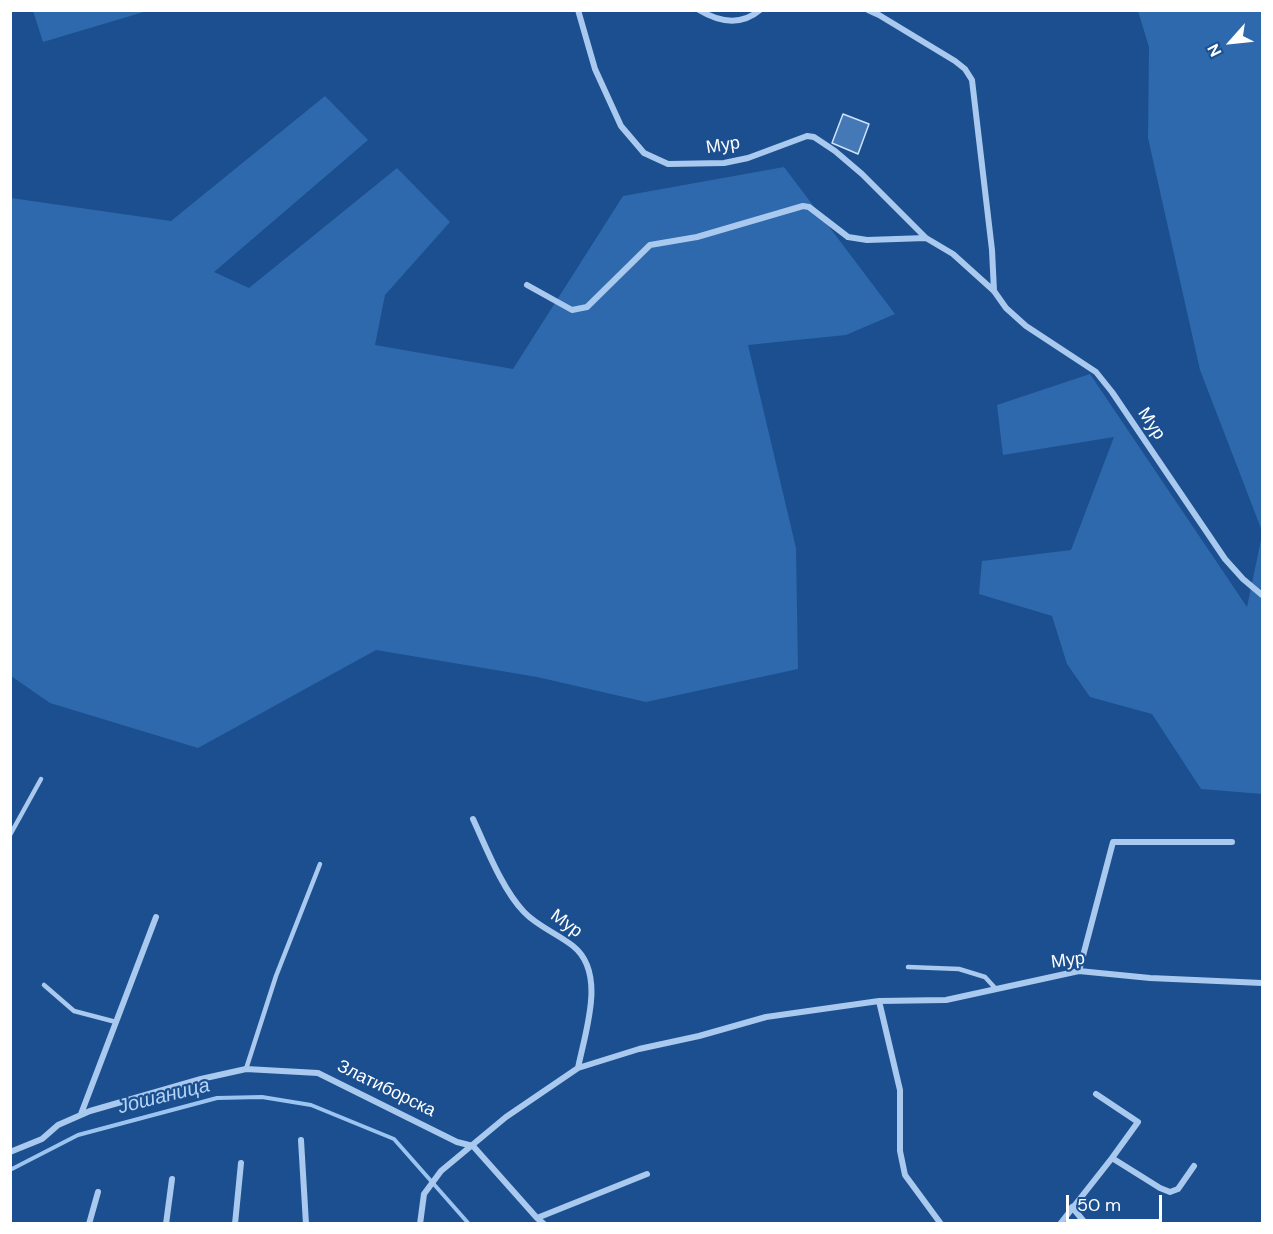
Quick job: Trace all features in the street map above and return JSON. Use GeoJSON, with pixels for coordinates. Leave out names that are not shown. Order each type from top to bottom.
{"type":"FeatureCollection","features":[{"type":"Feature","properties":{"kind":"street","name":"Мур"},"geometry":{"type":"LineString","coordinates":[[578,10],[595,69],[621,126],[644,153],[668,165],[724,163],[748,158],[807,136],[814,137],[835,151],[862,174],[926,238],[953,254],[994,291],[1006,309],[1026,326],[1096,372],[1112,392],[1225,559],[1243,579],[1263,595]]}},
{"type":"Feature","properties":{"kind":"street"},"geometry":{"type":"LineString","coordinates":[[699,10],[710,17],[731,22],[742,20],[760,10]]}},
{"type":"Feature","properties":{"kind":"street"},"geometry":{"type":"LineString","coordinates":[[868,10],[955,61],[965,69],[972,80],[992,250],[994,291]]}},
{"type":"Feature","properties":{"kind":"street"},"geometry":{"type":"LineString","coordinates":[[527,285],[572,310],[580,310],[587,307],[650,245],[697,237],[803,206],[809,207],[848,237],[867,240],[926,238]]}},
{"type":"Feature","properties":{"kind":"street","name":"Мур"},"geometry":{"type":"LineString","coordinates":[[473,819],[501,879],[524,912],[574,947],[585,958],[592,978],[590,1007],[578,1068]]}},
{"type":"Feature","properties":{"kind":"street"},"geometry":{"type":"LineString","coordinates":[[1079,971],[1113,842],[1232,842]]}},
{"type":"Feature","properties":{"kind":"street"},"geometry":{"type":"LineString","coordinates":[[81,1114],[156,917]]}},
{"type":"Feature","properties":{"kind":"street","name":"Мур"},"geometry":{"type":"LineString","coordinates":[[420,1224],[424,1194],[441,1172],[506,1117],[578,1068],[639,1049],[699,1036],[766,1017],[879,1002],[946,1000],[1079,971],[1150,978],[1263,983]]}},
{"type":"Feature","properties":{"kind":"street"},"geometry":{"type":"LineString","coordinates":[[879,1002],[900,1089],[900,1151],[904,1175],[941,1224]]}},
{"type":"Feature","properties":{"kind":"street","name":"Златиборска"},"geometry":{"type":"LineString","coordinates":[[10,1152],[42,1139],[58,1125],[81,1114],[201,1079],[246,1069],[318,1073],[457,1142],[473,1146]]}},
{"type":"Feature","properties":{"kind":"street"},"geometry":{"type":"LineString","coordinates":[[1060,1224],[1138,1122],[1096,1094]]}},
{"type":"Feature","properties":{"kind":"street"},"geometry":{"type":"LineString","coordinates":[[301,1140],[306,1224]]}},
{"type":"Feature","properties":{"kind":"street"},"geometry":{"type":"LineString","coordinates":[[473,1146],[544,1224]]}},
{"type":"Feature","properties":{"kind":"street"},"geometry":{"type":"LineString","coordinates":[[1112,1158],[1170,1192],[1178,1189],[1194,1166]]}},
{"type":"Feature","properties":{"kind":"street"},"geometry":{"type":"LineString","coordinates":[[235,1224],[241,1163]]}},
{"type":"Feature","properties":{"kind":"street"},"geometry":{"type":"LineString","coordinates":[[537,1218],[647,1174]]}},
{"type":"Feature","properties":{"kind":"street"},"geometry":{"type":"LineString","coordinates":[[166,1224],[172,1179]]}},
{"type":"Feature","properties":{"kind":"street"},"geometry":{"type":"LineString","coordinates":[[89,1224],[98,1192]]}},
{"type":"Feature","properties":{"kind":"street"},"geometry":{"type":"LineString","coordinates":[[1072,1207],[1086,1224]]}},
{"type":"Feature","properties":{"kind":"lane"},"geometry":{"type":"LineString","coordinates":[[10,835],[41,779]]}},
{"type":"Feature","properties":{"kind":"lane"},"geometry":{"type":"LineString","coordinates":[[246,1069],[276,976],[320,864]]}},
{"type":"Feature","properties":{"kind":"lane"},"geometry":{"type":"LineString","coordinates":[[908,967],[959,969],[986,977],[996,989]]}},
{"type":"Feature","properties":{"kind":"lane"},"geometry":{"type":"LineString","coordinates":[[44,985],[74,1011],[116,1022]]}},
{"type":"Feature","properties":{"kind":"shaded area"},"geometry":{"type":"Polygon","coordinates":[[[33,10],[147,11],[43,42],[33,10]]]}},
{"type":"Feature","properties":{"kind":"shaded area"},"geometry":{"type":"Polygon","coordinates":[[[1138,11],[1262,11],[1262,531],[1200,370],[1148,138],[1149,47],[1138,11]]]}},
{"type":"Feature","properties":{"kind":"shaded area"},"geometry":{"type":"Polygon","coordinates":[[[325,96],[368,140],[214,272],[249,288],[397,168],[450,222],[385,295],[375,345],[513,369],[623,196],[784,167],[895,314],[846,335],[748,345],[796,548],[798,669],[646,702],[537,677],[376,650],[198,748],[50,703],[11,676],[11,198],[171,221],[325,96]]]}},
{"type":"Feature","properties":{"kind":"shaded area"},"geometry":{"type":"Polygon","coordinates":[[[1090,374],[1247,607],[1262,535],[1262,794],[1201,789],[1152,714],[1090,697],[1067,664],[1052,616],[979,594],[982,561],[1071,550],[1114,437],[1003,455],[997,405],[1090,374]]]}},
{"type":"Feature","properties":{"kind":"building"},"geometry":{"type":"Polygon","coordinates":[[[843,114],[869,124],[858,154],[832,143],[843,114]]]}},
{"type":"Feature","properties":{"kind":"waterway","name":"Јошаница"},"geometry":{"type":"LineString","coordinates":[[10,1170],[78,1135],[217,1098],[262,1097],[311,1105],[394,1139],[469,1224]]}}]}
